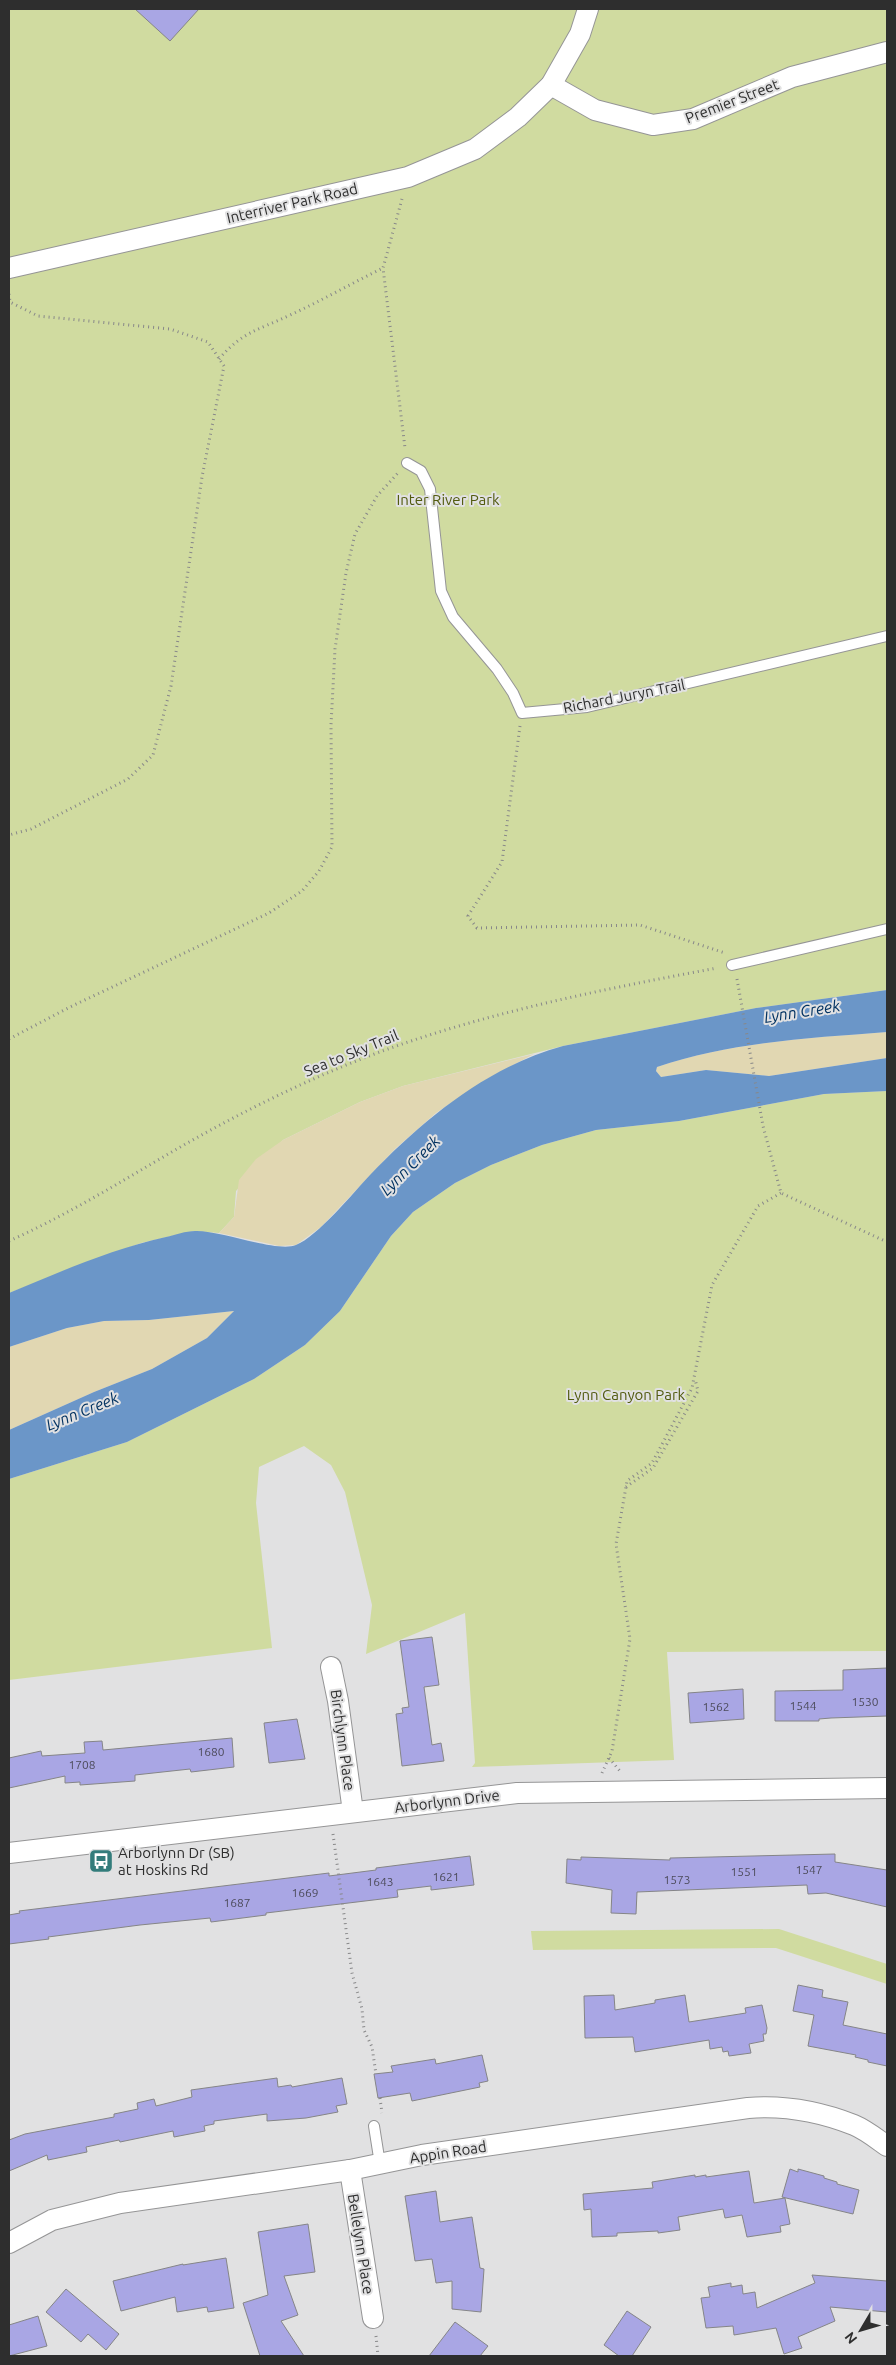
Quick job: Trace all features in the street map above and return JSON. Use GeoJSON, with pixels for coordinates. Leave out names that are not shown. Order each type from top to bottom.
{"type":"FeatureCollection","features":[{"type":"Feature","properties":{"kind":"street","name":"Interriver Park Road"},"geometry":{"type":"LineString","coordinates":[[9,268],[408,177],[475,149],[518,117],[551,85],[580,34],[588,9]]}},
{"type":"Feature","properties":{"kind":"street","name":"Premier Street"},"geometry":{"type":"LineString","coordinates":[[551,85],[595,110],[653,125],[693,119],[792,77],[887,52]]}},
{"type":"Feature","properties":{"kind":"street","name":"Birchlynn Place"},"geometry":{"type":"LineString","coordinates":[[331,1667],[338,1701],[353,1812]]}},
{"type":"Feature","properties":{"kind":"street","name":"Arborlynn Drive"},"geometry":{"type":"LineString","coordinates":[[9,1853],[517,1793],[887,1788]]}},
{"type":"Feature","properties":{"kind":"street","name":"Appin Road"},"geometry":{"type":"LineString","coordinates":[[9,2243],[52,2220],[120,2203],[350,2170],[422,2155],[496,2144],[773,2106],[819,2114],[856,2126],[887,2146]]}},
{"type":"Feature","properties":{"kind":"street","name":"Bellelynn Place"},"geometry":{"type":"LineString","coordinates":[[350,2170],[374,2318]]}},
{"type":"Feature","properties":{"kind":"lane"},"geometry":{"type":"LineString","coordinates":[[407,463],[421,471],[430,489],[441,591],[453,617],[497,669],[513,692],[522,713]]}},
{"type":"Feature","properties":{"kind":"lane","name":"Richard Juryn Trail"},"geometry":{"type":"LineString","coordinates":[[522,713],[588,707],[887,636]]}},
{"type":"Feature","properties":{"kind":"lane"},"geometry":{"type":"LineString","coordinates":[[732,965],[887,928]]}},
{"type":"Feature","properties":{"kind":"lane"},"geometry":{"type":"LineString","coordinates":[[374,2126],[380,2164]]}},
{"type":"Feature","properties":{"kind":"path"},"geometry":{"type":"LineString","coordinates":[[9,1039],[70,1007],[269,913],[302,891],[320,872],[332,847],[331,725],[335,649],[346,573],[356,534],[377,496],[407,463],[382,268],[408,177]]}},
{"type":"Feature","properties":{"kind":"path"},"geometry":{"type":"LineString","coordinates":[[219,359],[233,342],[254,330],[289,316],[382,268]]}},
{"type":"Feature","properties":{"kind":"path"},"geometry":{"type":"LineString","coordinates":[[9,294],[10,302],[38,316],[170,329],[208,342],[224,366],[202,477],[171,686],[153,755],[128,779],[31,829],[9,835]]}},
{"type":"Feature","properties":{"kind":"path"},"geometry":{"type":"LineString","coordinates":[[522,713],[502,862],[468,916],[478,928],[640,925],[724,952],[732,965]]}},
{"type":"Feature","properties":{"kind":"path","name":"Sea to Sky Trail"},"geometry":{"type":"LineString","coordinates":[[9,1241],[73,1210],[171,1152],[317,1077],[411,1040],[591,992],[732,965]]}},
{"type":"Feature","properties":{"kind":"path"},"geometry":{"type":"LineString","coordinates":[[740,987],[763,1126],[781,1193]]}},
{"type":"Feature","properties":{"kind":"path"},"geometry":{"type":"LineString","coordinates":[[781,1193],[887,1242]]}},
{"type":"Feature","properties":{"kind":"path"},"geometry":{"type":"LineString","coordinates":[[593,1791],[612,1751],[630,1639],[616,1544],[627,1481],[652,1463],[692,1388],[712,1285],[758,1206],[781,1193]]}},
{"type":"Feature","properties":{"kind":"path"},"geometry":{"type":"LineString","coordinates":[[609,1758],[622,1774]]}},
{"type":"Feature","properties":{"kind":"path"},"geometry":{"type":"LineString","coordinates":[[330,1815],[352,1973],[362,2009],[364,2030],[372,2047],[376,2074]]}},
{"type":"Feature","properties":{"kind":"green space","name":"Inter River Park"},"geometry":{"type":"Polygon","coordinates":[[[9,9],[887,9],[887,990],[756,1008],[563,1046],[403,1086],[360,1102],[283,1140],[236,1191],[234,1217],[219,1233],[194,1231],[141,1243],[9,1293],[9,9]]]}},
{"type":"Feature","properties":{"kind":"green space","name":"Lynn Canyon Park"},"geometry":{"type":"Polygon","coordinates":[[[887,1091],[887,1651],[667,1652],[674,1760],[472,1767],[475,1763],[465,1613],[366,1654],[372,1605],[345,1492],[331,1465],[304,1446],[259,1467],[256,1503],[272,1648],[9,1680],[9,1479],[127,1442],[254,1379],[305,1345],[340,1311],[391,1236],[413,1212],[455,1183],[491,1165],[542,1145],[596,1130],[679,1121],[824,1094],[887,1091]]]}},
{"type":"Feature","properties":{"kind":"green space"},"geometry":{"type":"Polygon","coordinates":[[[779,1929],[887,1964],[887,1984],[776,1948],[533,1950],[531,1931],[779,1929]]]}},
{"type":"Feature","properties":{"kind":"sand"},"geometry":{"type":"Polygon","coordinates":[[[887,1032],[887,1058],[769,1076],[706,1070],[661,1077],[656,1071],[657,1067],[685,1059],[771,1042],[887,1032]]]}},
{"type":"Feature","properties":{"kind":"sand"},"geometry":{"type":"Polygon","coordinates":[[[534,1054],[487,1079],[436,1113],[395,1149],[321,1227],[296,1245],[279,1246],[219,1233],[234,1217],[239,1180],[256,1159],[283,1140],[360,1102],[403,1086],[534,1054]]]}},
{"type":"Feature","properties":{"kind":"sand"},"geometry":{"type":"Polygon","coordinates":[[[234,1311],[207,1338],[152,1369],[94,1392],[9,1430],[9,1347],[67,1328],[104,1321],[149,1320],[234,1311]]]}},
{"type":"Feature","properties":{"kind":"water","name":"Lynn Creek"},"geometry":{"type":"Polygon","coordinates":[[[887,990],[887,1032],[771,1042],[685,1059],[657,1067],[656,1071],[661,1077],[706,1070],[769,1076],[887,1058],[887,1091],[824,1094],[679,1121],[596,1130],[542,1145],[491,1165],[455,1183],[413,1212],[391,1236],[340,1311],[305,1345],[254,1379],[127,1442],[9,1479],[9,1430],[94,1392],[152,1369],[207,1338],[234,1311],[149,1320],[104,1321],[67,1328],[9,1347],[9,1293],[106,1254],[188,1232],[219,1234],[276,1246],[287,1247],[296,1245],[324,1224],[391,1154],[435,1115],[483,1081],[535,1055],[563,1046],[756,1008],[887,990]]]}},
{"type":"Feature","properties":{"kind":"building"},"geometry":{"type":"Polygon","coordinates":[[[135,9],[199,9],[170,41],[135,9]]]}},
{"type":"Feature","properties":{"kind":"building"},"geometry":{"type":"Polygon","coordinates":[[[432,1637],[439,1685],[424,1687],[432,1745],[441,1743],[444,1761],[402,1766],[396,1714],[403,1713],[402,1708],[409,1707],[400,1641],[432,1637]]]}},
{"type":"Feature","properties":{"kind":"building"},"geometry":{"type":"Polygon","coordinates":[[[887,1668],[887,1716],[831,1718],[819,1719],[819,1721],[775,1721],[775,1691],[843,1690],[843,1670],[887,1668]]]}},
{"type":"Feature","properties":{"kind":"building"},"geometry":{"type":"Polygon","coordinates":[[[743,1689],[744,1719],[690,1723],[688,1693],[743,1689]]]}},
{"type":"Feature","properties":{"kind":"building"},"geometry":{"type":"Polygon","coordinates":[[[297,1719],[305,1759],[269,1763],[264,1723],[297,1719]]]}},
{"type":"Feature","properties":{"kind":"building"},"geometry":{"type":"Polygon","coordinates":[[[232,1738],[234,1767],[191,1772],[190,1769],[135,1775],[135,1781],[80,1785],[80,1782],[65,1783],[65,1776],[9,1788],[9,1758],[41,1751],[42,1756],[85,1753],[84,1742],[102,1741],[103,1750],[232,1738]]]}},
{"type":"Feature","properties":{"kind":"building"},"geometry":{"type":"Polygon","coordinates":[[[835,1854],[835,1862],[887,1870],[887,1907],[826,1893],[808,1894],[807,1885],[637,1892],[636,1914],[611,1913],[612,1890],[566,1883],[567,1859],[581,1860],[581,1857],[670,1860],[670,1858],[835,1854]]]}},
{"type":"Feature","properties":{"kind":"building"},"geometry":{"type":"Polygon","coordinates":[[[470,1856],[474,1885],[431,1890],[431,1886],[397,1890],[398,1897],[266,1913],[266,1915],[211,1922],[210,1918],[140,1925],[9,1944],[9,1915],[20,1913],[19,1911],[329,1873],[329,1876],[470,1856]]]}},
{"type":"Feature","properties":{"kind":"building"},"geometry":{"type":"Polygon","coordinates":[[[798,1985],[823,1990],[822,1997],[848,2002],[843,2025],[887,2034],[887,2066],[868,2062],[868,2060],[855,2057],[856,2055],[808,2046],[814,2015],[793,2011],[798,1985]]]}},
{"type":"Feature","properties":{"kind":"building"},"geometry":{"type":"Polygon","coordinates":[[[614,1995],[615,2010],[655,2003],[655,2000],[685,1995],[689,2022],[746,2013],[745,2008],[762,2005],[767,2028],[766,2034],[763,2034],[764,2041],[749,2044],[751,2053],[729,2056],[728,2051],[723,2052],[722,2047],[710,2049],[709,2040],[635,2052],[633,2037],[585,2038],[584,1996],[614,1995]]]}},
{"type":"Feature","properties":{"kind":"building"},"geometry":{"type":"Polygon","coordinates":[[[482,2055],[488,2081],[479,2083],[480,2087],[412,2101],[410,2093],[378,2098],[374,2074],[393,2072],[391,2066],[435,2059],[436,2064],[482,2055]]]}},
{"type":"Feature","properties":{"kind":"building"},"geometry":{"type":"Polygon","coordinates":[[[277,2078],[278,2087],[291,2085],[292,2087],[342,2078],[347,2104],[336,2106],[338,2112],[306,2118],[267,2121],[267,2114],[214,2121],[214,2124],[204,2126],[205,2131],[174,2137],[173,2131],[120,2142],[119,2140],[86,2147],[87,2152],[48,2160],[47,2155],[9,2171],[9,2140],[25,2134],[114,2117],[114,2114],[138,2109],[137,2103],[154,2099],[156,2106],[192,2097],[191,2090],[277,2078]]]}},
{"type":"Feature","properties":{"kind":"building"},"geometry":{"type":"Polygon","coordinates":[[[790,2169],[798,2172],[798,2169],[824,2176],[824,2178],[837,2182],[837,2184],[859,2190],[853,2214],[782,2197],[790,2169]]]}},
{"type":"Feature","properties":{"kind":"building"},"geometry":{"type":"Polygon","coordinates":[[[749,2171],[754,2203],[785,2198],[790,2224],[780,2226],[781,2232],[747,2237],[742,2215],[725,2218],[723,2209],[678,2217],[680,2230],[658,2233],[658,2231],[617,2233],[617,2236],[592,2237],[591,2209],[584,2210],[583,2194],[653,2188],[652,2182],[695,2175],[695,2177],[706,2175],[706,2177],[749,2171]]]}},
{"type":"Feature","properties":{"kind":"building"},"geometry":{"type":"Polygon","coordinates":[[[436,2191],[440,2222],[472,2217],[480,2268],[484,2269],[481,2312],[452,2309],[452,2281],[436,2283],[432,2259],[415,2261],[405,2196],[436,2191]]]}},
{"type":"Feature","properties":{"kind":"building"},"geometry":{"type":"Polygon","coordinates":[[[308,2224],[315,2272],[284,2276],[298,2315],[281,2321],[304,2356],[260,2356],[243,2303],[268,2295],[258,2232],[308,2224]]]}},
{"type":"Feature","properties":{"kind":"building"},"geometry":{"type":"Polygon","coordinates":[[[226,2258],[234,2308],[208,2312],[207,2307],[177,2312],[175,2297],[121,2311],[113,2281],[183,2264],[226,2258]]]}},
{"type":"Feature","properties":{"kind":"building"},"geometry":{"type":"Polygon","coordinates":[[[812,2275],[887,2281],[887,2312],[830,2307],[835,2321],[798,2337],[802,2348],[784,2354],[776,2328],[734,2335],[733,2326],[706,2328],[701,2298],[710,2297],[708,2287],[731,2283],[731,2287],[742,2285],[743,2294],[755,2292],[757,2308],[815,2283],[812,2275]]]}},
{"type":"Feature","properties":{"kind":"building"},"geometry":{"type":"Polygon","coordinates":[[[66,2289],[119,2334],[106,2350],[88,2334],[81,2342],[46,2312],[66,2289]]]}},
{"type":"Feature","properties":{"kind":"building"},"geometry":{"type":"Polygon","coordinates":[[[627,2311],[651,2327],[632,2356],[619,2356],[604,2345],[627,2311]]]}},
{"type":"Feature","properties":{"kind":"building"},"geometry":{"type":"Polygon","coordinates":[[[38,2316],[47,2346],[9,2356],[9,2325],[38,2316]]]}},
{"type":"Feature","properties":{"kind":"building"},"geometry":{"type":"Polygon","coordinates":[[[455,2322],[488,2346],[480,2356],[429,2356],[455,2322]]]}},
{"type":"Feature","properties":{"kind":"place","name":"Arborlynn Dr (SB) at Hoskins Rd"},"geometry":{"type":"Point","coordinates":[101,1861]}}]}
